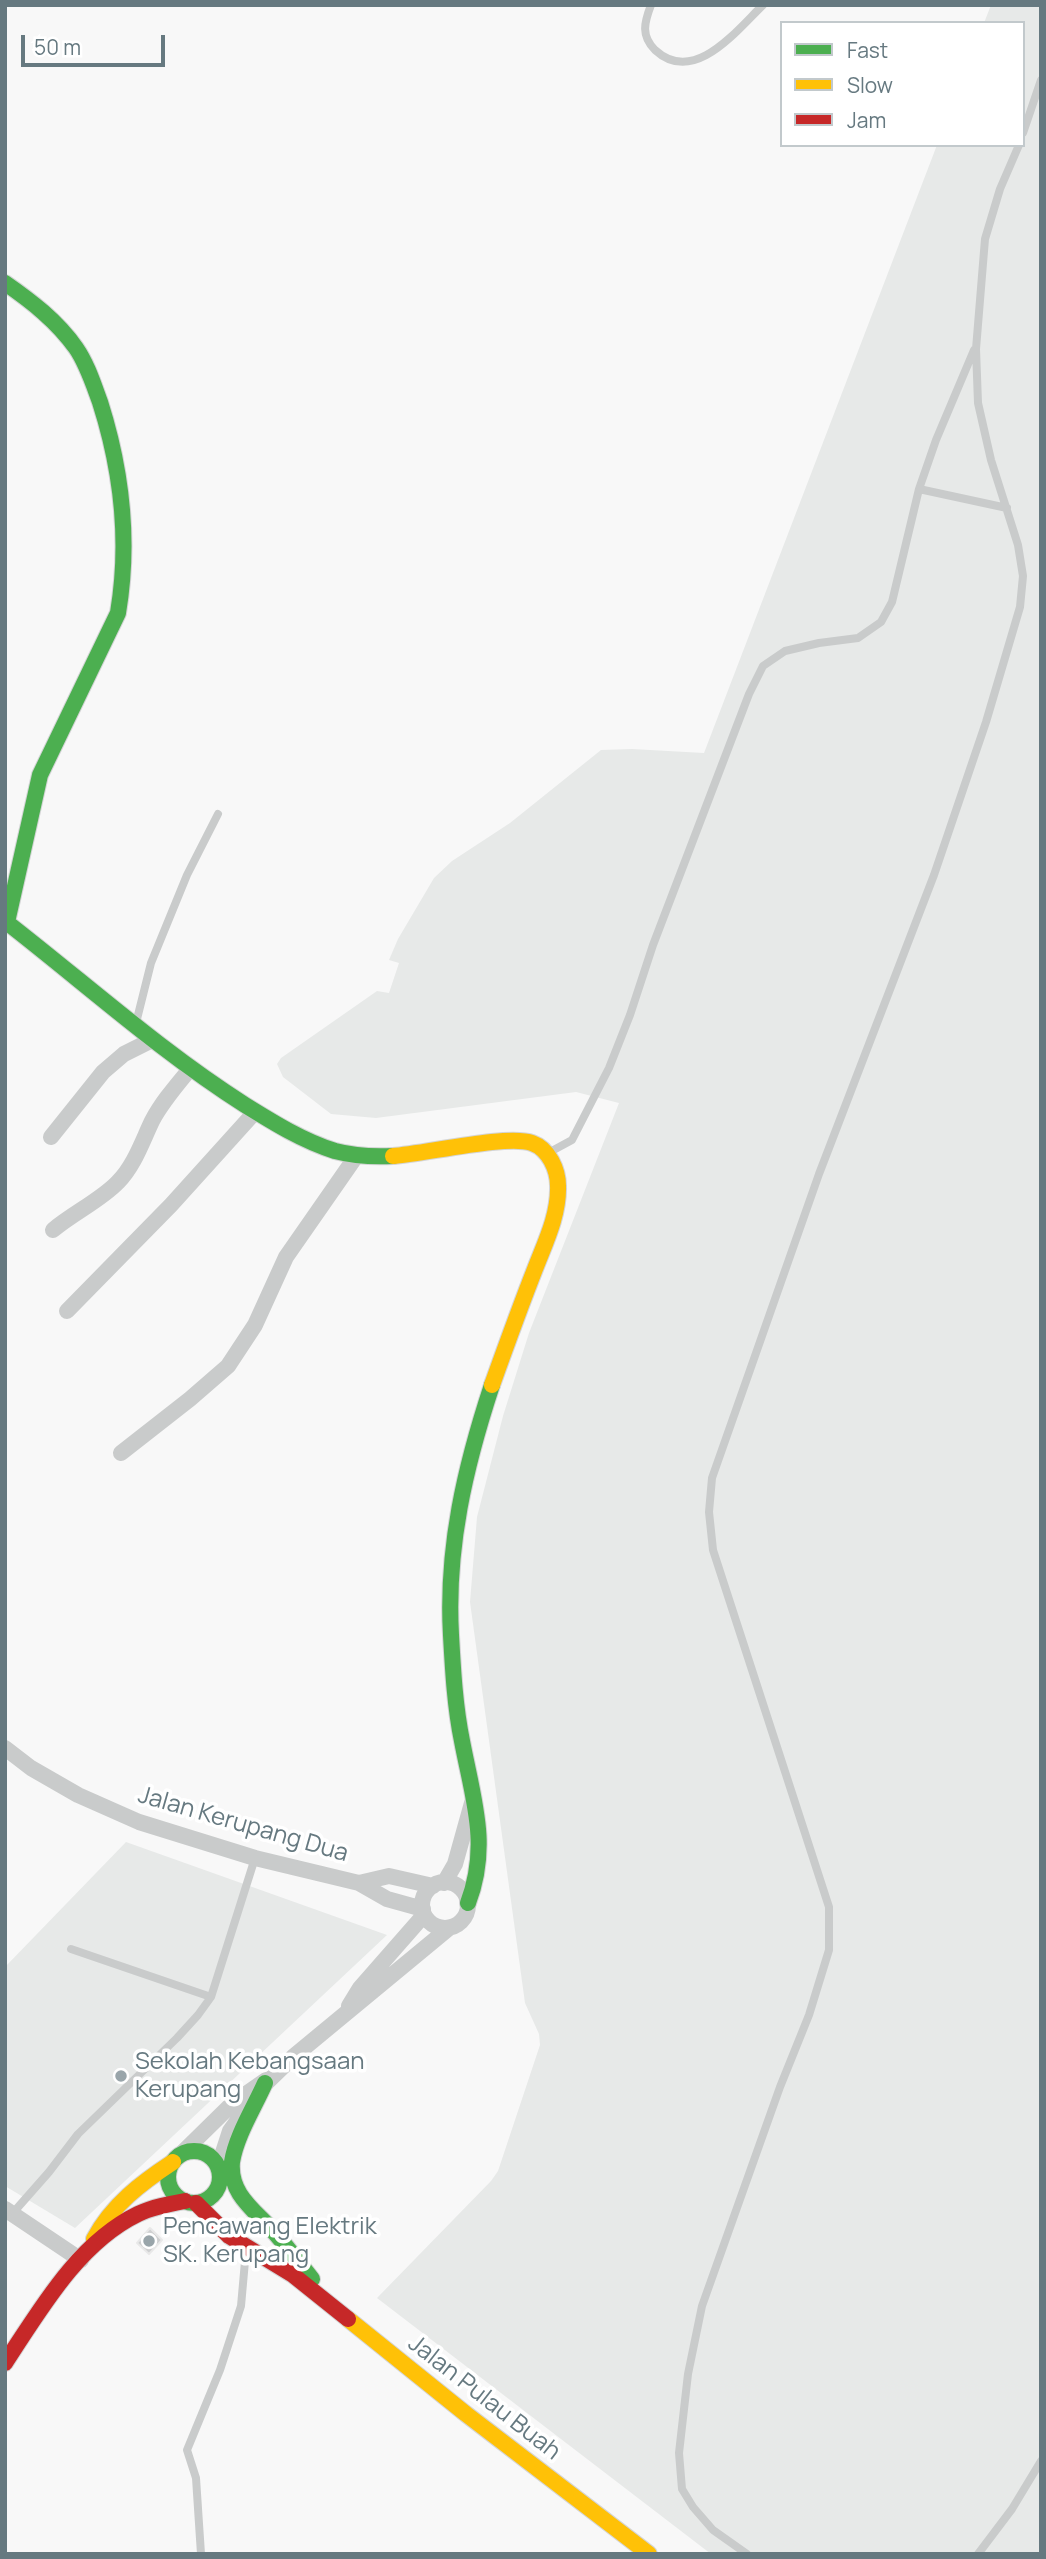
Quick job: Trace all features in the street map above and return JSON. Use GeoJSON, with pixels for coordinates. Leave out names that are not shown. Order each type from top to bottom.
{"type":"FeatureCollection","features":[{"type":"Feature","properties":{"kind":"street"},"geometry":{"type":"LineString","coordinates":[[5,284],[54,324],[77,348],[98,396],[118,469],[125,534],[122,592],[118,613],[40,775],[6,921],[190,1069],[255,1112],[301,1138],[328,1149],[357,1155],[421,1153],[500,1142],[531,1143],[547,1153],[556,1169],[559,1191],[550,1225],[479,1422],[462,1490],[450,1564],[452,1656],[463,1751],[474,1795],[481,1843],[475,1889],[468,1903],[466,1917],[449,1928],[271,2078],[233,2103],[176,2160],[169,2171],[171,2189],[246,2248],[293,2275]]}},
{"type":"Feature","properties":{"kind":"street"},"geometry":{"type":"LineString","coordinates":[[51,1137],[103,1072],[124,1054],[152,1040]]}},
{"type":"Feature","properties":{"kind":"street"},"geometry":{"type":"LineString","coordinates":[[53,1230],[70,1215],[118,1183],[131,1164],[153,1119],[190,1069]]}},
{"type":"Feature","properties":{"kind":"street"},"geometry":{"type":"LineString","coordinates":[[67,1311],[171,1205],[255,1112]]}},
{"type":"Feature","properties":{"kind":"street"},"geometry":{"type":"LineString","coordinates":[[121,1453],[228,1366],[256,1325],[286,1258],[357,1155]]}},
{"type":"Feature","properties":{"kind":"street","name":"Jalan Kerupang Dua"},"geometry":{"type":"LineString","coordinates":[[5,1748],[31,1768],[139,1822],[256,1858],[359,1883],[387,1899],[423,1912]]}},
{"type":"Feature","properties":{"kind":"street"},"geometry":{"type":"LineString","coordinates":[[342,2017],[360,1988],[423,1912],[424,1898],[438,1884],[458,1854],[474,1795]]}},
{"type":"Feature","properties":{"kind":"street","name":"Jalan Kerupang Dua"},"geometry":{"type":"LineString","coordinates":[[359,1883],[389,1876],[438,1884]]}},
{"type":"Feature","properties":{"kind":"street"},"geometry":{"type":"LineString","coordinates":[[438,1884],[455,1884],[461,1889],[468,1903]]}},
{"type":"Feature","properties":{"kind":"street"},"geometry":{"type":"LineString","coordinates":[[423,1912],[433,1925],[449,1928]]}},
{"type":"Feature","properties":{"kind":"street"},"geometry":{"type":"LineString","coordinates":[[271,2078],[230,2131],[218,2168],[219,2186],[267,2239],[293,2275]]}},
{"type":"Feature","properties":{"kind":"street"},"geometry":{"type":"LineString","coordinates":[[271,2078],[236,2147],[232,2164],[234,2186],[243,2201],[274,2232],[339,2313]]}},
{"type":"Feature","properties":{"kind":"street"},"geometry":{"type":"LineString","coordinates":[[5,2363],[85,2256],[98,2230],[140,2185],[185,2153],[201,2152],[214,2161],[218,2168]]}},
{"type":"Feature","properties":{"kind":"street"},"geometry":{"type":"LineString","coordinates":[[85,2256],[132,2217],[150,2209],[210,2198],[219,2186]]}},
{"type":"Feature","properties":{"kind":"street"},"geometry":{"type":"LineString","coordinates":[[150,2209],[181,2213],[229,2236]]}},
{"type":"Feature","properties":{"kind":"street"},"geometry":{"type":"LineString","coordinates":[[9,2212],[85,2256]]}},
{"type":"Feature","properties":{"kind":"street","name":"Jalan Pulau Buah"},"geometry":{"type":"LineString","coordinates":[[293,2275],[649,2554]]}},
{"type":"Feature","properties":{"kind":"lane"},"geometry":{"type":"LineString","coordinates":[[651,5],[645,26],[647,42],[665,59],[682,63],[702,58],[720,47],[763,5]]}},
{"type":"Feature","properties":{"kind":"lane"},"geometry":{"type":"LineString","coordinates":[[1025,127],[1041,80]]}},
{"type":"Feature","properties":{"kind":"lane"},"geometry":{"type":"LineString","coordinates":[[747,2554],[713,2530],[682,2489],[679,2453],[688,2374],[702,2306],[780,2087],[809,2015],[830,1950],[829,1907],[713,1550],[709,1512],[712,1478],[819,1174],[934,875],[986,722],[1020,607],[1023,576],[1018,545],[991,460],[978,403],[977,344],[985,239],[1000,189],[1018,147]]}},
{"type":"Feature","properties":{"kind":"lane"},"geometry":{"type":"LineString","coordinates":[[547,1153],[572,1140],[605,1077],[749,694],[763,666],[785,651],[858,638],[881,622],[892,602],[919,489],[936,440],[977,344]]}},
{"type":"Feature","properties":{"kind":"lane"},"geometry":{"type":"LineString","coordinates":[[919,489],[1007,508]]}},
{"type":"Feature","properties":{"kind":"lane"},"geometry":{"type":"LineString","coordinates":[[135,1026],[151,963],[187,875],[218,814]]}},
{"type":"Feature","properties":{"kind":"lane"},"geometry":{"type":"LineString","coordinates":[[9,2212],[50,2172],[78,2134],[177,2038],[211,1997],[256,1858]]}},
{"type":"Feature","properties":{"kind":"lane"},"geometry":{"type":"LineString","coordinates":[[71,1949],[211,1997]]}},
{"type":"Feature","properties":{"kind":"lane"},"geometry":{"type":"LineString","coordinates":[[201,2554],[196,2478],[187,2450],[220,2370],[241,2306],[246,2248]]}},
{"type":"Feature","properties":{"kind":"lane"},"geometry":{"type":"LineString","coordinates":[[978,2554],[1012,2509],[1041,2461]]}},
{"type":"Feature","properties":{"kind":"shaded area"},"geometry":{"type":"Polygon","coordinates":[[[991,5],[1041,5],[1041,2554],[711,2554],[377,2298],[498,2171],[540,2045],[539,2034],[525,2003],[470,1602],[477,1517],[503,1416],[529,1333],[619,1103],[576,1092],[376,1118],[331,1114],[283,1077],[277,1064],[281,1058],[377,991],[389,993],[399,963],[389,960],[398,939],[434,878],[452,861],[510,823],[601,750],[704,753],[936,147],[1025,147],[1025,21],[985,21],[991,5]]]}},
{"type":"Feature","properties":{"kind":"shaded area","name":"Sekolah Kebangsaan Kerupang"},"geometry":{"type":"Polygon","coordinates":[[[126,1842],[387,1935],[75,2228],[5,2186],[5,1967],[126,1842]]]}},
{"type":"Feature","properties":{"kind":"building","name":"Pencawang Elektrik SK. Kerupang"},"geometry":{"type":"Polygon","coordinates":[[[150,2228],[162,2240],[149,2254],[137,2243],[150,2228]]]}},
{"type":"Feature","properties":{"kind":"traffic: fast"},"geometry":{"type":"LineString","coordinates":[[5,283],[34,304],[61,329],[87,367],[114,454],[123,533],[122,586],[118,613],[40,775],[7,922]]}},
{"type":"Feature","properties":{"kind":"traffic: fast"},"geometry":{"type":"LineString","coordinates":[[5,921],[123,1016],[245,1105],[323,1147],[364,1156],[393,1156]]}},
{"type":"Feature","properties":{"kind":"traffic: fast"},"geometry":{"type":"LineString","coordinates":[[468,1903],[475,1882],[479,1842],[475,1802],[455,1689],[450,1603],[460,1508],[492,1385]]}},
{"type":"Feature","properties":{"kind":"traffic: fast"},"geometry":{"type":"LineString","coordinates":[[265,2083],[237,2142],[232,2174],[245,2202],[275,2233],[312,2279]]}},
{"type":"Feature","properties":{"kind":"traffic: fast"},"geometry":{"type":"LineString","coordinates":[[194,2151],[204,2153],[212,2159],[218,2167],[220,2177],[218,2187],[212,2195],[204,2201],[194,2203],[184,2201],[176,2195],[170,2187],[168,2177],[170,2167],[176,2159],[184,2153],[194,2151]]}},
{"type":"Feature","properties":{"kind":"traffic: slow"},"geometry":{"type":"LineString","coordinates":[[393,1156],[520,1141],[538,1146],[548,1155],[554,1167],[558,1186],[554,1218],[492,1385]]}},
{"type":"Feature","properties":{"kind":"traffic: slow"},"geometry":{"type":"LineString","coordinates":[[94,2239],[118,2205],[173,2162]]}},
{"type":"Feature","properties":{"kind":"traffic: slow"},"geometry":{"type":"LineString","coordinates":[[348,2319],[466,2414],[649,2554]]}},
{"type":"Feature","properties":{"kind":"traffic: jam"},"geometry":{"type":"LineString","coordinates":[[5,2363],[62,2280],[97,2242],[138,2214],[185,2201]]}},
{"type":"Feature","properties":{"kind":"traffic: jam"},"geometry":{"type":"LineString","coordinates":[[196,2203],[229,2236],[293,2275],[348,2319]]}},
{"type":"Feature","properties":{"kind":"place","name":"Sekolah Kebangsaan Kerupang"},"geometry":{"type":"Point","coordinates":[121,2076]}},
{"type":"Feature","properties":{"kind":"place","name":"Pencawang Elektrik SK. Kerupang"},"geometry":{"type":"Point","coordinates":[149,2241]}}]}
